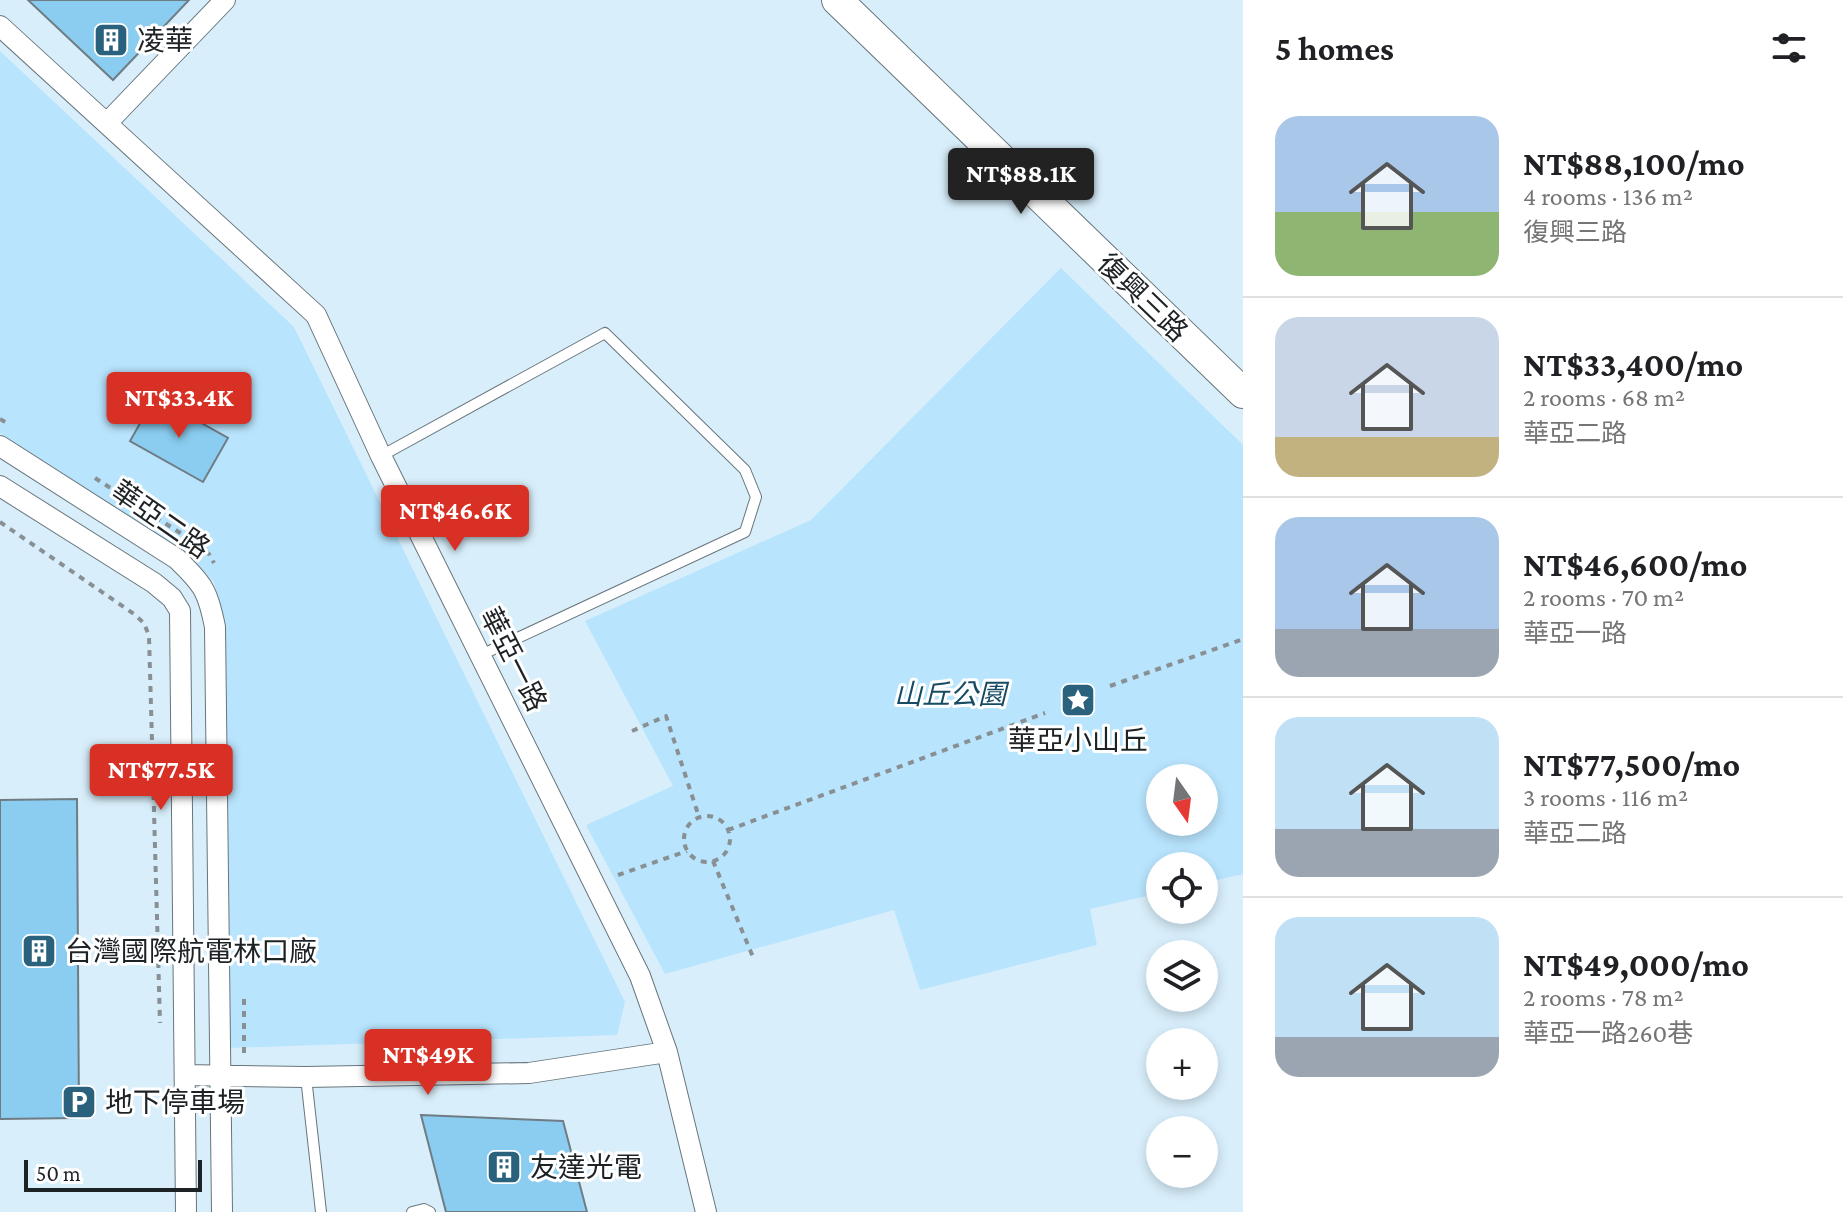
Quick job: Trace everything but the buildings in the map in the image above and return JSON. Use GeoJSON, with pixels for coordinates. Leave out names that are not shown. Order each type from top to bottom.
{"type":"FeatureCollection","features":[{"type":"Feature","properties":{"kind":"street"},"geometry":{"type":"LineString","coordinates":[[107,123],[225,0]]}},
{"type":"Feature","properties":{"kind":"street","name":"復興三路"},"geometry":{"type":"LineString","coordinates":[[837,0],[1243,393]]}},
{"type":"Feature","properties":{"kind":"street","name":"華亞一路"},"geometry":{"type":"LineString","coordinates":[[0,26],[316,315],[381,456],[640,976],[667,1052],[706,1212]]}},
{"type":"Feature","properties":{"kind":"street","name":"華亞二路"},"geometry":{"type":"LineString","coordinates":[[0,446],[177,559],[201,582],[210,600],[215,627],[222,1212]]}},
{"type":"Feature","properties":{"kind":"street","name":"華亞二路"},"geometry":{"type":"LineString","coordinates":[[0,486],[154,583],[172,598],[180,611],[186,1212]]}},
{"type":"Feature","properties":{"kind":"street"},"geometry":{"type":"LineString","coordinates":[[185,1075],[306,1077],[529,1073],[667,1052]]}},
{"type":"Feature","properties":{"kind":"lane"},"geometry":{"type":"LineString","coordinates":[[381,456],[605,333],[745,470],[756,497],[745,532],[481,655]]}},
{"type":"Feature","properties":{"kind":"lane"},"geometry":{"type":"LineString","coordinates":[[306,1077],[321,1212]]}},
{"type":"Feature","properties":{"kind":"lane"},"geometry":{"type":"LineString","coordinates":[[412,1212],[424,1209],[430,1212]]}},
{"type":"Feature","properties":{"kind":"path"},"geometry":{"type":"LineString","coordinates":[[0,522],[134,614],[144,623],[149,636],[160,1036]]}},
{"type":"Feature","properties":{"kind":"path"},"geometry":{"type":"LineString","coordinates":[[1110,686],[1243,639]]}},
{"type":"Feature","properties":{"kind":"path"},"geometry":{"type":"LineString","coordinates":[[728,830],[1045,713]]}},
{"type":"Feature","properties":{"kind":"path"},"geometry":{"type":"LineString","coordinates":[[632,731],[666,716],[699,817]]}},
{"type":"Feature","properties":{"kind":"path"},"geometry":{"type":"LineString","coordinates":[[699,817],[716,817],[728,830],[729,848],[713,861],[701,862],[687,851],[683,838],[685,830],[699,817]]}},
{"type":"Feature","properties":{"kind":"path"},"geometry":{"type":"LineString","coordinates":[[618,875],[687,851]]}},
{"type":"Feature","properties":{"kind":"path"},"geometry":{"type":"LineString","coordinates":[[713,861],[753,957]]}},
{"type":"Feature","properties":{"kind":"shaded area"},"geometry":{"type":"Polygon","coordinates":[[[0,0],[1243,0],[1243,1212],[0,1212],[0,0]]]}},
{"type":"Feature","properties":{"kind":"green space"},"geometry":{"type":"Polygon","coordinates":[[[0,51],[294,327],[625,1002],[617,1035],[228,1048],[223,621],[214,582],[187,554],[0,433],[0,51]]]}},
{"type":"Feature","properties":{"kind":"green space","name":"山丘公園"},"geometry":{"type":"Polygon","coordinates":[[[1061,268],[1243,445],[1243,874],[1218,880],[1218,852],[1146,852],[1146,896],[1090,909],[1097,945],[920,990],[894,910],[665,974],[586,825],[673,786],[585,621],[811,520],[1061,268]]]}},
{"type":"Feature","properties":{"kind":"place","name":"凌華"},"geometry":{"type":"Point","coordinates":[111,40]}},
{"type":"Feature","properties":{"kind":"place","name":"華亞小山丘"},"geometry":{"type":"Point","coordinates":[1078,700]}},
{"type":"Feature","properties":{"kind":"place","name":"台灣國際航電林口廠"},"geometry":{"type":"Point","coordinates":[39,951]}},
{"type":"Feature","properties":{"kind":"place","name":"地下停車場"},"geometry":{"type":"Point","coordinates":[79,1102]}},
{"type":"Feature","properties":{"kind":"place","name":"友達光電"},"geometry":{"type":"Point","coordinates":[504,1167]}}]}
